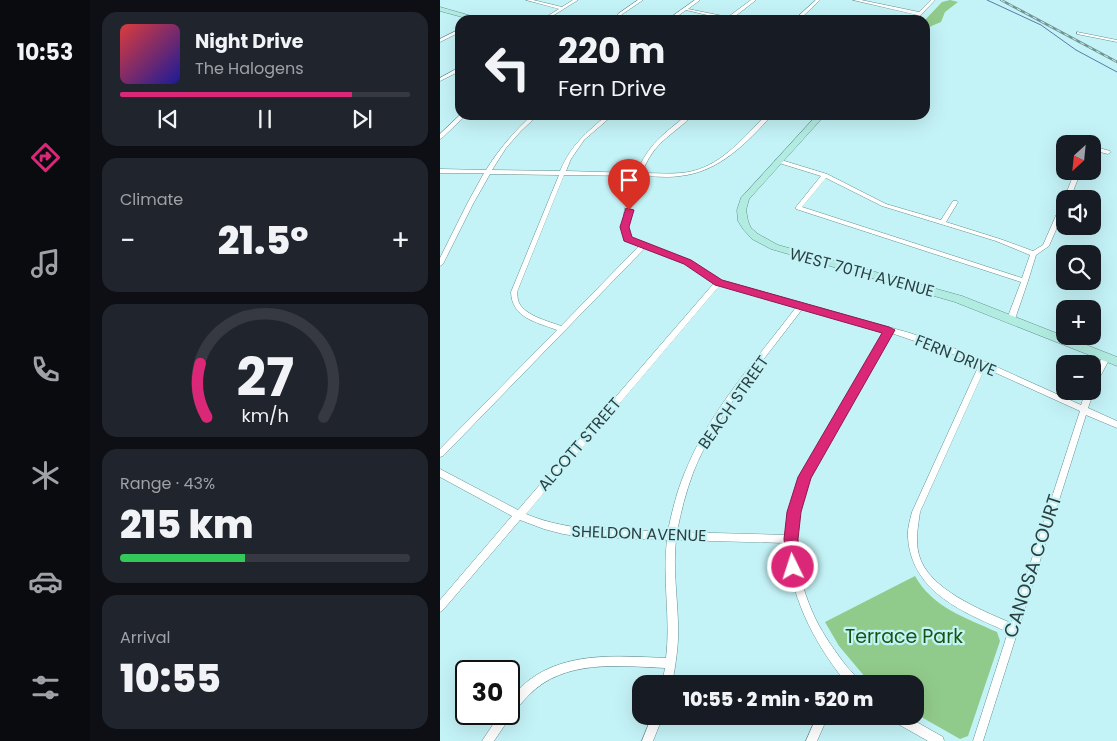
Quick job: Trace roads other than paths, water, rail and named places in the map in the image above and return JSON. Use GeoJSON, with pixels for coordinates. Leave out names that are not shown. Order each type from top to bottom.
{"type":"FeatureCollection","features":[{"type":"Feature","properties":{"kind":"street"},"geometry":{"type":"LineString","coordinates":[[528,0],[562,8]]}},
{"type":"Feature","properties":{"kind":"street"},"geometry":{"type":"LineString","coordinates":[[551,15],[576,0]]}},
{"type":"Feature","properties":{"kind":"street"},"geometry":{"type":"LineString","coordinates":[[619,15],[642,0]]}},
{"type":"Feature","properties":{"kind":"street"},"geometry":{"type":"LineString","coordinates":[[676,15],[698,0]]}},
{"type":"Feature","properties":{"kind":"street"},"geometry":{"type":"LineString","coordinates":[[736,15],[754,0]]}},
{"type":"Feature","properties":{"kind":"street"},"geometry":{"type":"LineString","coordinates":[[802,15],[818,0]]}},
{"type":"Feature","properties":{"kind":"street"},"geometry":{"type":"LineString","coordinates":[[856,0],[920,14],[933,0]]}},
{"type":"Feature","properties":{"kind":"street"},"geometry":{"type":"LineString","coordinates":[[440,9],[462,15]]}},
{"type":"Feature","properties":{"kind":"street"},"geometry":{"type":"LineString","coordinates":[[685,9],[713,15]]}},
{"type":"Feature","properties":{"kind":"street"},"geometry":{"type":"LineString","coordinates":[[440,41],[455,33]]}},
{"type":"Feature","properties":{"kind":"street"},"geometry":{"type":"LineString","coordinates":[[1079,33],[1117,41]]}},
{"type":"Feature","properties":{"kind":"street"},"geometry":{"type":"LineString","coordinates":[[440,80],[455,72]]}},
{"type":"Feature","properties":{"kind":"street"},"geometry":{"type":"LineString","coordinates":[[440,136],[458,120]]}},
{"type":"Feature","properties":{"kind":"street"},"geometry":{"type":"LineString","coordinates":[[440,264],[487,172],[510,139],[531,120]]}},
{"type":"Feature","properties":{"kind":"street"},"geometry":{"type":"LineString","coordinates":[[562,329],[520,310],[514,304],[513,296],[568,159],[582,139],[604,120]]}},
{"type":"Feature","properties":{"kind":"street","name":"FERN DRIVE"},"geometry":{"type":"LineString","coordinates":[[684,120],[650,151],[638,175],[624,232],[628,238],[643,246],[687,262],[719,282],[940,346],[1117,425]]}},
{"type":"Feature","properties":{"kind":"street"},"geometry":{"type":"LineString","coordinates":[[440,171],[687,175],[708,170],[720,162],[764,120]]}},
{"type":"Feature","properties":{"kind":"street","name":"WEST 70TH AVENUE"},"geometry":{"type":"LineString","coordinates":[[816,120],[750,191],[743,202],[742,214],[745,225],[755,238],[775,248],[943,294],[1117,362]]}},
{"type":"Feature","properties":{"kind":"street"},"geometry":{"type":"LineString","coordinates":[[1101,150],[1108,152]]}},
{"type":"Feature","properties":{"kind":"street"},"geometry":{"type":"LineString","coordinates":[[778,161],[825,175],[870,199],[998,240],[1033,254]]}},
{"type":"Feature","properties":{"kind":"street"},"geometry":{"type":"LineString","coordinates":[[825,175],[798,208],[1025,281]]}},
{"type":"Feature","properties":{"kind":"street"},"geometry":{"type":"LineString","coordinates":[[942,223],[955,202]]}},
{"type":"Feature","properties":{"kind":"street"},"geometry":{"type":"LineString","coordinates":[[1010,319],[1033,254],[1046,246],[1056,223]]}},
{"type":"Feature","properties":{"kind":"street"},"geometry":{"type":"LineString","coordinates":[[440,454],[643,246]]}},
{"type":"Feature","properties":{"kind":"street","name":"ALCOTT STREET"},"geometry":{"type":"LineString","coordinates":[[440,607],[719,282]]}},
{"type":"Feature","properties":{"kind":"street","name":"BEACH STREET"},"geometry":{"type":"LineString","coordinates":[[669,675],[674,634],[669,574],[672,536],[679,501],[699,449],[801,306]]}},
{"type":"Feature","properties":{"kind":"street"},"geometry":{"type":"LineString","coordinates":[[845,675],[828,650],[803,602],[795,578],[791,539],[794,512],[804,477],[889,330]]}},
{"type":"Feature","properties":{"kind":"street"},"geometry":{"type":"LineString","coordinates":[[1101,367],[1106,358]]}},
{"type":"Feature","properties":{"kind":"street"},"geometry":{"type":"LineString","coordinates":[[983,364],[916,512],[911,534],[912,546],[924,574],[945,596],[1012,629]]}},
{"type":"Feature","properties":{"kind":"street","name":"CANOSA COURT"},"geometry":{"type":"LineString","coordinates":[[978,741],[1086,400]]}},
{"type":"Feature","properties":{"kind":"street","name":"SHELDON AVENUE"},"geometry":{"type":"LineString","coordinates":[[440,473],[518,515],[539,524],[568,531],[791,539]]}},
{"type":"Feature","properties":{"kind":"street"},"geometry":{"type":"LineString","coordinates":[[520,698],[534,683],[564,666],[595,660],[671,663]]}},
{"type":"Feature","properties":{"kind":"street"},"geometry":{"type":"LineString","coordinates":[[487,741],[498,725]]}},
{"type":"Feature","properties":{"kind":"street"},"geometry":{"type":"LineString","coordinates":[[647,741],[654,725]]}},
{"type":"Feature","properties":{"kind":"street"},"geometry":{"type":"LineString","coordinates":[[812,741],[819,725]]}},
{"type":"Feature","properties":{"kind":"street"},"geometry":{"type":"LineString","coordinates":[[911,725],[939,741]]}},
{"type":"Feature","properties":{"kind":"waterway"},"geometry":{"type":"LineString","coordinates":[[987,0],[1041,25],[1076,50],[1117,72]]}},
{"type":"Feature","properties":{"kind":"railway"},"geometry":{"type":"LineString","coordinates":[[1001,0],[1117,62]]}},
{"type":"Feature","properties":{"kind":"park label","name":"Terrace Park"},"geometry":{"type":"Point","coordinates":[904,636]}}]}
